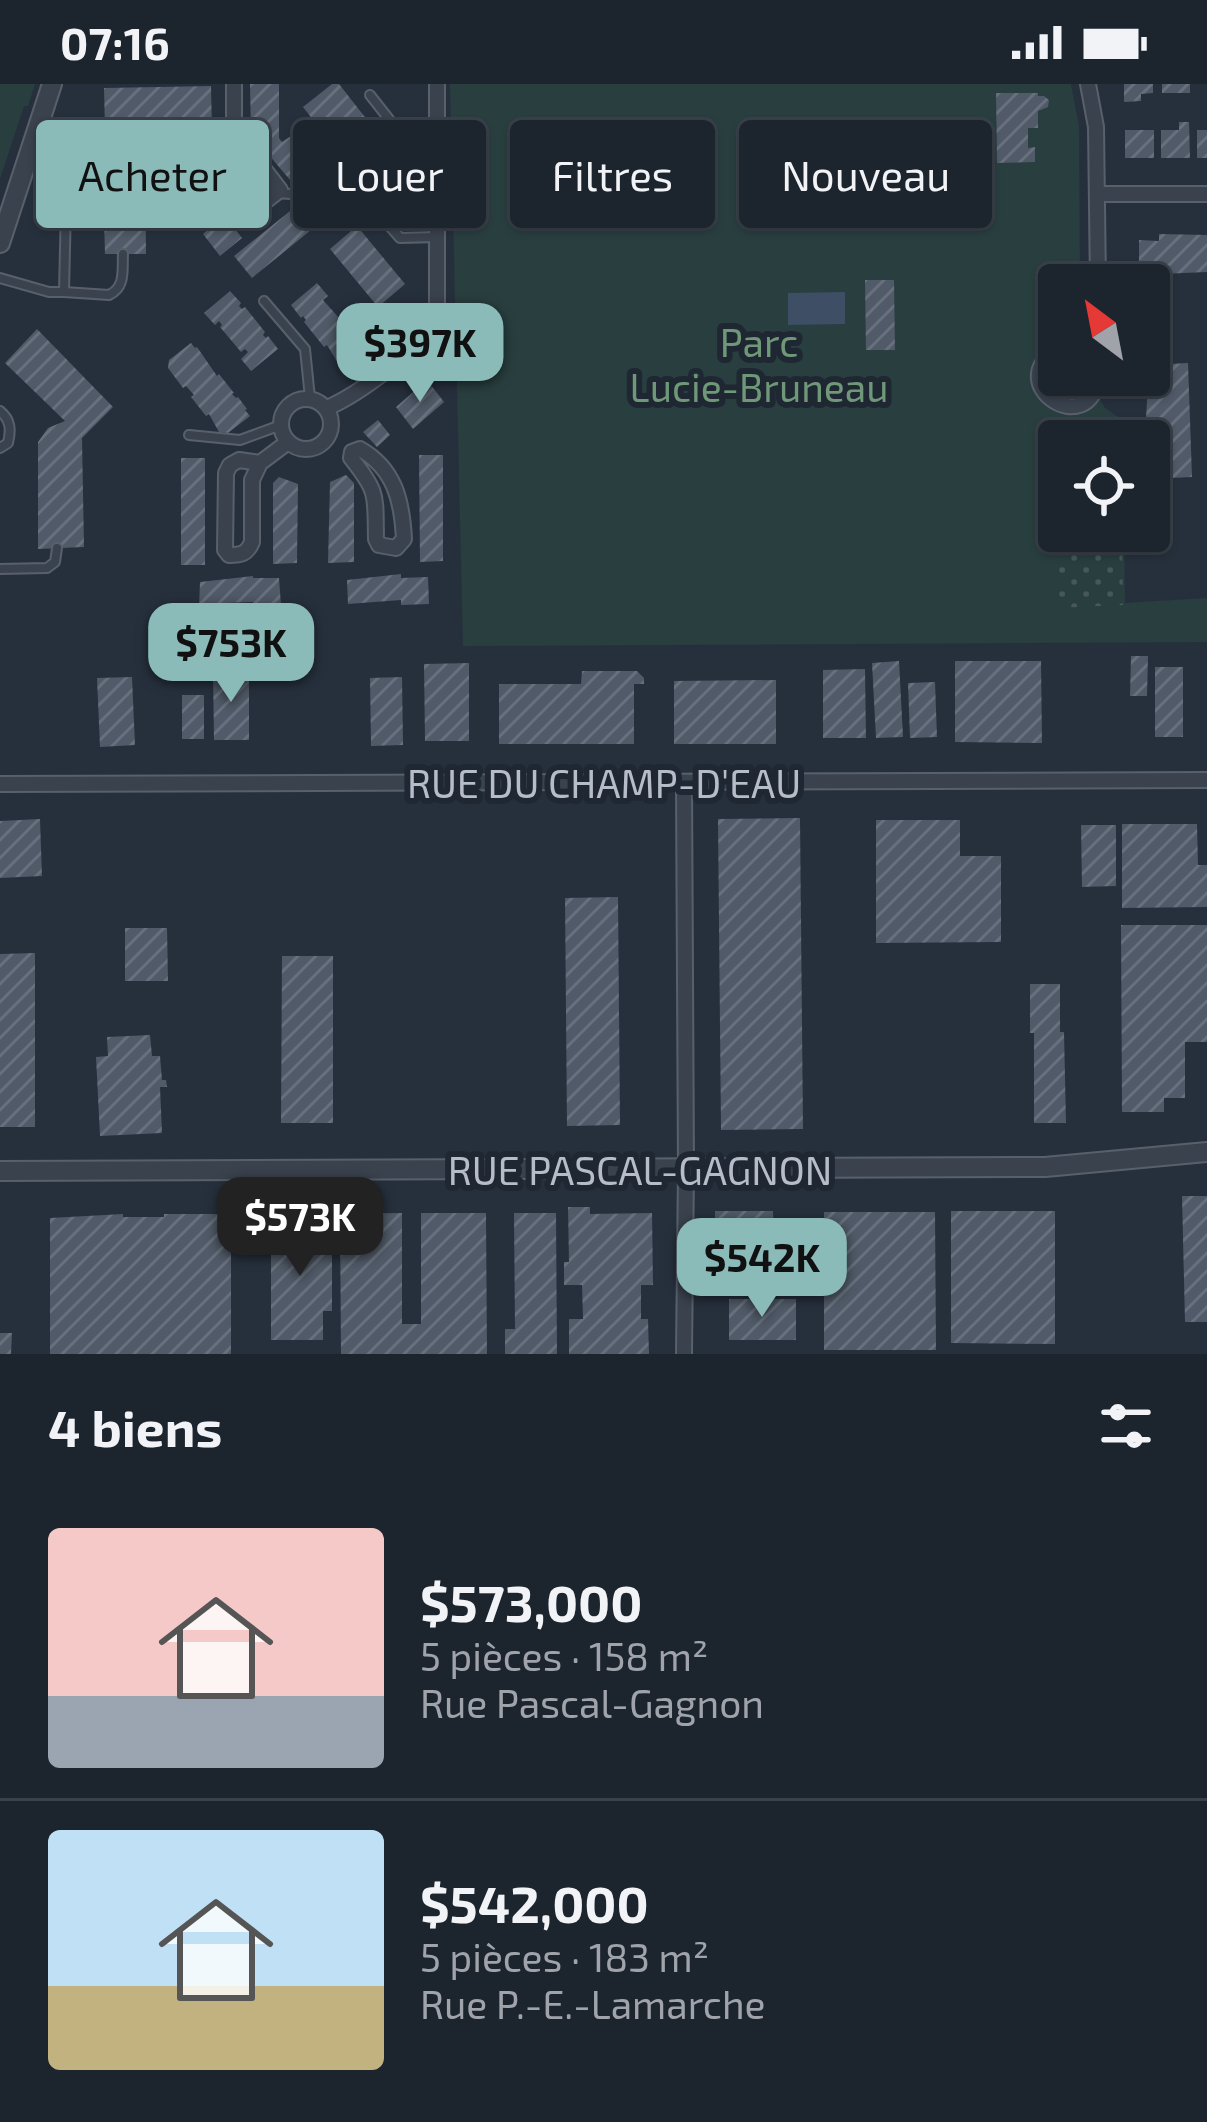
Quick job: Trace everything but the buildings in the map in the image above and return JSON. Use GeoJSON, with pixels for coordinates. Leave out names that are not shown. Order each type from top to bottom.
{"type":"FeatureCollection","features":[{"type":"Feature","properties":{"kind":"street"},"geometry":{"type":"LineString","coordinates":[[0,242],[52,84]]}},
{"type":"Feature","properties":{"kind":"street"},"geometry":{"type":"LineString","coordinates":[[233,84],[234,130],[280,190],[269,199]]}},
{"type":"Feature","properties":{"kind":"street"},"geometry":{"type":"LineString","coordinates":[[437,84],[437,120]]}},
{"type":"Feature","properties":{"kind":"street"},"geometry":{"type":"LineString","coordinates":[[1088,84],[1096,127],[1098,264]]}},
{"type":"Feature","properties":{"kind":"street"},"geometry":{"type":"LineString","coordinates":[[1098,194],[1207,194]]}},
{"type":"Feature","properties":{"kind":"street"},"geometry":{"type":"LineString","coordinates":[[327,408],[344,400],[428,333],[439,305],[438,228]]}},
{"type":"Feature","properties":{"kind":"street"},"geometry":{"type":"LineString","coordinates":[[1048,396],[1055,403],[1074,406],[1089,396]]}},
{"type":"Feature","properties":{"kind":"street"},"geometry":{"type":"LineString","coordinates":[[310,398],[327,408],[332,426],[328,437],[309,449],[288,442],[281,425],[289,404],[310,398]]}},
{"type":"Feature","properties":{"kind":"street"},"geometry":{"type":"LineString","coordinates":[[328,437],[352,452]]}},
{"type":"Feature","properties":{"kind":"street"},"geometry":{"type":"LineString","coordinates":[[260,463],[238,460],[226,473],[225,550],[229,555],[249,550],[251,490],[260,463],[288,442]]}},
{"type":"Feature","properties":{"kind":"street"},"geometry":{"type":"LineString","coordinates":[[360,449],[368,454],[391,477],[402,509],[404,538],[396,548],[379,545],[374,491],[351,458],[352,452],[360,449]]}},
{"type":"Feature","properties":{"kind":"street","name":"RUE DU CHAMP-D'EAU"},"geometry":{"type":"LineString","coordinates":[[0,784],[1207,780]]}},
{"type":"Feature","properties":{"kind":"street"},"geometry":{"type":"LineString","coordinates":[[684,782],[684,1354]]}},
{"type":"Feature","properties":{"kind":"street","name":"RUE PASCAL-GAGNON"},"geometry":{"type":"LineString","coordinates":[[0,1172],[1045,1167],[1207,1152]]}},
{"type":"Feature","properties":{"kind":"lane"},"geometry":{"type":"LineString","coordinates":[[370,95],[390,120]]}},
{"type":"Feature","properties":{"kind":"lane"},"geometry":{"type":"LineString","coordinates":[[32,144],[51,150],[67,163],[64,292]]}},
{"type":"Feature","properties":{"kind":"lane"},"geometry":{"type":"LineString","coordinates":[[276,193],[293,194]]}},
{"type":"Feature","properties":{"kind":"lane"},"geometry":{"type":"LineString","coordinates":[[392,228],[400,238],[438,237]]}},
{"type":"Feature","properties":{"kind":"lane"},"geometry":{"type":"LineString","coordinates":[[0,278],[49,292],[109,295],[122,280],[123,254]]}},
{"type":"Feature","properties":{"kind":"lane"},"geometry":{"type":"LineString","coordinates":[[264,301],[304,349],[310,398]]}},
{"type":"Feature","properties":{"kind":"lane"},"geometry":{"type":"LineString","coordinates":[[0,411],[10,432],[8,442],[0,448]]}},
{"type":"Feature","properties":{"kind":"lane"},"geometry":{"type":"LineString","coordinates":[[189,435],[240,440],[281,425]]}},
{"type":"Feature","properties":{"kind":"lane"},"geometry":{"type":"LineString","coordinates":[[0,568],[47,568],[55,562],[57,548]]}},
{"type":"Feature","properties":{"kind":"green space"},"geometry":{"type":"Polygon","coordinates":[[[0,84],[35,84],[0,179],[0,84]]]}},
{"type":"Feature","properties":{"kind":"green space","name":"Parc Lucie-Bruneau"},"geometry":{"type":"Polygon","coordinates":[[[450,84],[1071,84],[1079,127],[1080,264],[1038,264],[1038,396],[1098,396],[1105,408],[1123,420],[1038,420],[1038,552],[1124,552],[1125,603],[1207,598],[1207,642],[463,646],[453,228],[486,228],[486,120],[451,120],[450,84]]]}},
{"type":"Feature","properties":{"kind":"green space"},"geometry":{"type":"Polygon","coordinates":[[[1054,552],[1122,552],[1123,605],[1055,608],[1054,552]]]}},
{"type":"Feature","properties":{"kind":"water"},"geometry":{"type":"Polygon","coordinates":[[[845,292],[845,324],[788,325],[788,293],[845,292]]]}}]}
